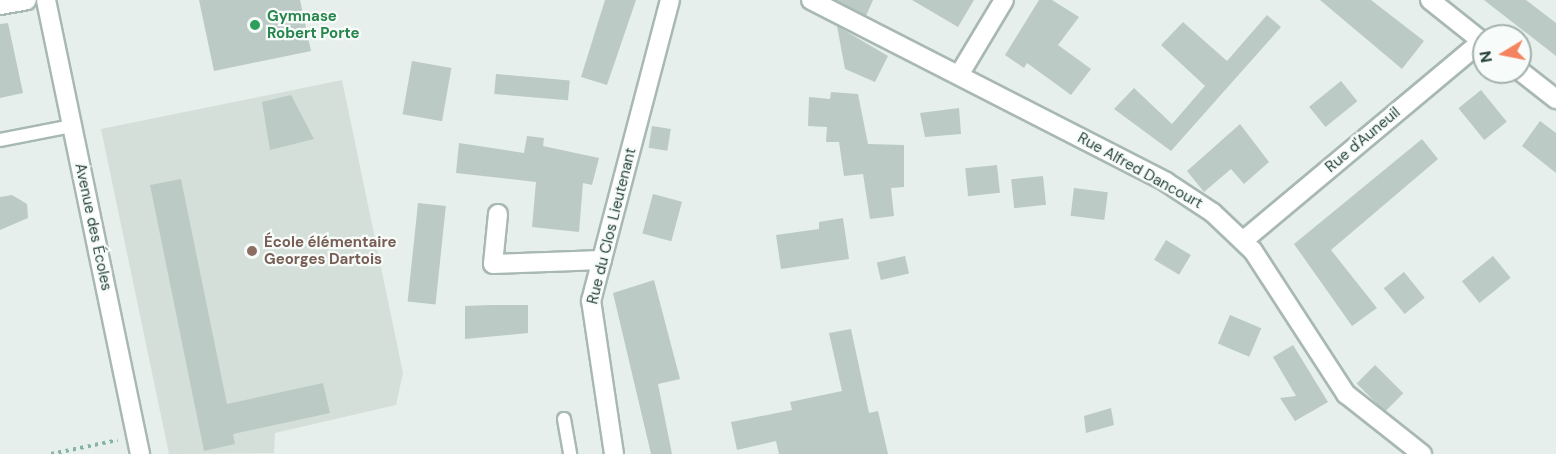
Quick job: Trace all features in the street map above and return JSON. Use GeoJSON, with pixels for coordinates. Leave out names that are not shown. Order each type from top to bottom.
{"type":"FeatureCollection","features":[{"type":"Feature","properties":{"kind":"street"},"geometry":{"type":"LineString","coordinates":[[0,5],[27,0]]}},
{"type":"Feature","properties":{"kind":"street","name":"Avenue des Écoles"},"geometry":{"type":"LineString","coordinates":[[46,0],[140,454]]}},
{"type":"Feature","properties":{"kind":"street","name":"Rue du Clos Lieutenant"},"geometry":{"type":"LineString","coordinates":[[614,454],[591,313],[602,260],[670,0]]}},
{"type":"Feature","properties":{"kind":"street","name":"Rue Alfred Dancourt"},"geometry":{"type":"LineString","coordinates":[[811,0],[1166,182],[1244,240],[1346,394],[1422,454]]}},
{"type":"Feature","properties":{"kind":"street"},"geometry":{"type":"LineString","coordinates":[[959,75],[1004,0]]}},
{"type":"Feature","properties":{"kind":"street"},"geometry":{"type":"LineString","coordinates":[[1430,0],[1472,33]]}},
{"type":"Feature","properties":{"kind":"street","name":"Rue d'Auneuil"},"geometry":{"type":"LineString","coordinates":[[1244,240],[1472,51]]}},
{"type":"Feature","properties":{"kind":"street"},"geometry":{"type":"LineString","coordinates":[[1532,80],[1556,99]]}},
{"type":"Feature","properties":{"kind":"street"},"geometry":{"type":"LineString","coordinates":[[498,214],[493,264],[602,260]]}},
{"type":"Feature","properties":{"kind":"lane"},"geometry":{"type":"LineString","coordinates":[[0,140],[72,126]]}},
{"type":"Feature","properties":{"kind":"lane"},"geometry":{"type":"LineString","coordinates":[[564,419],[570,454]]}},
{"type":"Feature","properties":{"kind":"path"},"geometry":{"type":"LineString","coordinates":[[51,454],[136,436]]}},
{"type":"Feature","properties":{"kind":"shaded area","name":"École élémentaire Georges Dartois"},"geometry":{"type":"Polygon","coordinates":[[[342,80],[403,373],[396,405],[275,433],[274,453],[169,454],[101,129],[342,80]]]}},
{"type":"Feature","properties":{"kind":"building","name":"Gymnase Robert Porte"},"geometry":{"type":"Polygon","coordinates":[[[199,0],[300,0],[311,51],[214,71],[199,0]]]}},
{"type":"Feature","properties":{"kind":"building"},"geometry":{"type":"Polygon","coordinates":[[[605,0],[636,0],[607,85],[581,77],[605,0]]]}},
{"type":"Feature","properties":{"kind":"building"},"geometry":{"type":"Polygon","coordinates":[[[836,0],[873,0],[866,16],[836,0]]]}},
{"type":"Feature","properties":{"kind":"building"},"geometry":{"type":"Polygon","coordinates":[[[912,0],[974,0],[958,27],[912,0]]]}},
{"type":"Feature","properties":{"kind":"building"},"geometry":{"type":"Polygon","coordinates":[[[1039,0],[1052,0],[1079,17],[1058,45],[1091,69],[1071,95],[1027,63],[1024,68],[1005,55],[1039,0]]]}},
{"type":"Feature","properties":{"kind":"building"},"geometry":{"type":"Polygon","coordinates":[[[1320,0],[1371,0],[1424,41],[1402,69],[1320,0]]]}},
{"type":"Feature","properties":{"kind":"building"},"geometry":{"type":"Polygon","coordinates":[[[1484,0],[1526,0],[1556,23],[1556,56],[1532,37],[1532,24],[1515,24],[1484,0]]]}},
{"type":"Feature","properties":{"kind":"building"},"geometry":{"type":"Polygon","coordinates":[[[1267,15],[1281,27],[1171,151],[1114,109],[1134,88],[1172,124],[1205,86],[1161,45],[1183,22],[1227,61],[1267,15]]]}},
{"type":"Feature","properties":{"kind":"building"},"geometry":{"type":"Polygon","coordinates":[[[8,23],[23,93],[0,98],[0,24],[8,23]]]}},
{"type":"Feature","properties":{"kind":"building"},"geometry":{"type":"Polygon","coordinates":[[[837,26],[888,56],[875,82],[845,69],[837,26]]]}},
{"type":"Feature","properties":{"kind":"building"},"geometry":{"type":"Polygon","coordinates":[[[412,61],[451,68],[442,121],[403,114],[412,61]]]}},
{"type":"Feature","properties":{"kind":"building"},"geometry":{"type":"Polygon","coordinates":[[[496,74],[570,80],[568,100],[494,94],[496,74]]]}},
{"type":"Feature","properties":{"kind":"building"},"geometry":{"type":"Polygon","coordinates":[[[1341,81],[1357,101],[1325,127],[1309,107],[1341,81]]]}},
{"type":"Feature","properties":{"kind":"building"},"geometry":{"type":"Polygon","coordinates":[[[1481,90],[1507,122],[1484,140],[1458,108],[1481,90]]]}},
{"type":"Feature","properties":{"kind":"building"},"geometry":{"type":"Polygon","coordinates":[[[831,92],[858,94],[868,144],[904,145],[904,187],[891,188],[894,216],[870,219],[863,174],[844,176],[839,142],[826,142],[827,127],[808,126],[809,97],[830,99],[831,92]]]}},
{"type":"Feature","properties":{"kind":"building"},"geometry":{"type":"Polygon","coordinates":[[[291,95],[314,139],[270,150],[262,102],[291,95]]]}},
{"type":"Feature","properties":{"kind":"building"},"geometry":{"type":"Polygon","coordinates":[[[959,108],[961,134],[925,137],[920,113],[959,108]]]}},
{"type":"Feature","properties":{"kind":"building"},"geometry":{"type":"Polygon","coordinates":[[[1540,121],[1556,133],[1556,173],[1522,146],[1540,121]]]}},
{"type":"Feature","properties":{"kind":"building"},"geometry":{"type":"Polygon","coordinates":[[[1240,124],[1269,162],[1244,184],[1231,169],[1204,192],[1187,171],[1240,124]]]}},
{"type":"Feature","properties":{"kind":"building"},"geometry":{"type":"Polygon","coordinates":[[[652,126],[671,129],[667,151],[649,148],[652,126]]]}},
{"type":"Feature","properties":{"kind":"building"},"geometry":{"type":"Polygon","coordinates":[[[527,136],[544,138],[543,146],[599,158],[592,185],[583,183],[579,232],[532,227],[536,182],[456,173],[459,143],[524,153],[527,136]]]}},
{"type":"Feature","properties":{"kind":"building"},"geometry":{"type":"Polygon","coordinates":[[[1422,139],[1438,159],[1331,250],[1377,308],[1352,326],[1294,244],[1422,139]]]}},
{"type":"Feature","properties":{"kind":"building"},"geometry":{"type":"Polygon","coordinates":[[[997,165],[1000,193],[968,196],[965,168],[997,165]]]}},
{"type":"Feature","properties":{"kind":"building"},"geometry":{"type":"Polygon","coordinates":[[[1043,176],[1046,205],[1014,208],[1011,179],[1043,176]]]}},
{"type":"Feature","properties":{"kind":"building"},"geometry":{"type":"Polygon","coordinates":[[[181,179],[227,404],[323,383],[330,413],[233,434],[235,444],[204,451],[150,185],[181,179]]]}},
{"type":"Feature","properties":{"kind":"building"},"geometry":{"type":"Polygon","coordinates":[[[1074,188],[1108,192],[1104,220],[1071,216],[1074,188]]]}},
{"type":"Feature","properties":{"kind":"building"},"geometry":{"type":"Polygon","coordinates":[[[653,194],[682,202],[671,241],[642,234],[653,194]]]}},
{"type":"Feature","properties":{"kind":"building"},"geometry":{"type":"Polygon","coordinates":[[[12,195],[27,204],[28,218],[0,230],[0,197],[12,195]]]}},
{"type":"Feature","properties":{"kind":"building"},"geometry":{"type":"Polygon","coordinates":[[[418,203],[446,206],[435,304],[408,301],[418,203]]]}},
{"type":"Feature","properties":{"kind":"building"},"geometry":{"type":"Polygon","coordinates":[[[843,218],[849,259],[781,269],[776,235],[819,229],[819,222],[843,218]]]}},
{"type":"Feature","properties":{"kind":"building"},"geometry":{"type":"Polygon","coordinates":[[[1166,240],[1191,255],[1179,275],[1154,260],[1166,240]]]}},
{"type":"Feature","properties":{"kind":"building"},"geometry":{"type":"Polygon","coordinates":[[[905,256],[909,274],[881,280],[877,263],[905,256]]]}},
{"type":"Feature","properties":{"kind":"building"},"geometry":{"type":"Polygon","coordinates":[[[1493,256],[1511,278],[1480,303],[1462,281],[1493,256]]]}},
{"type":"Feature","properties":{"kind":"building"},"geometry":{"type":"Polygon","coordinates":[[[1404,272],[1425,298],[1405,314],[1384,288],[1404,272]]]}},
{"type":"Feature","properties":{"kind":"building"},"geometry":{"type":"Polygon","coordinates":[[[654,280],[680,379],[658,384],[672,454],[651,454],[613,293],[654,280]]]}},
{"type":"Feature","properties":{"kind":"building"},"geometry":{"type":"Polygon","coordinates":[[[528,305],[528,333],[465,339],[465,306],[528,305]]]}},
{"type":"Feature","properties":{"kind":"building"},"geometry":{"type":"Polygon","coordinates":[[[1230,315],[1261,328],[1249,357],[1218,344],[1230,315]]]}},
{"type":"Feature","properties":{"kind":"building"},"geometry":{"type":"Polygon","coordinates":[[[851,329],[869,413],[878,411],[888,454],[779,454],[776,441],[737,450],[731,422],[792,410],[790,402],[842,391],[829,333],[851,329]]]}},
{"type":"Feature","properties":{"kind":"building"},"geometry":{"type":"Polygon","coordinates":[[[1293,345],[1328,402],[1295,421],[1280,398],[1296,396],[1273,357],[1293,345]]]}},
{"type":"Feature","properties":{"kind":"building"},"geometry":{"type":"Polygon","coordinates":[[[1375,365],[1403,393],[1385,412],[1357,383],[1375,365]]]}},
{"type":"Feature","properties":{"kind":"building"},"geometry":{"type":"Polygon","coordinates":[[[1111,408],[1114,425],[1086,433],[1084,416],[1111,408]]]}},
{"type":"Feature","properties":{"kind":"place","name":"Gymnase Robert Porte"},"geometry":{"type":"Point","coordinates":[255,25]}},
{"type":"Feature","properties":{"kind":"place","name":"École élémentaire Georges Dartois"},"geometry":{"type":"Point","coordinates":[252,251]}}]}
